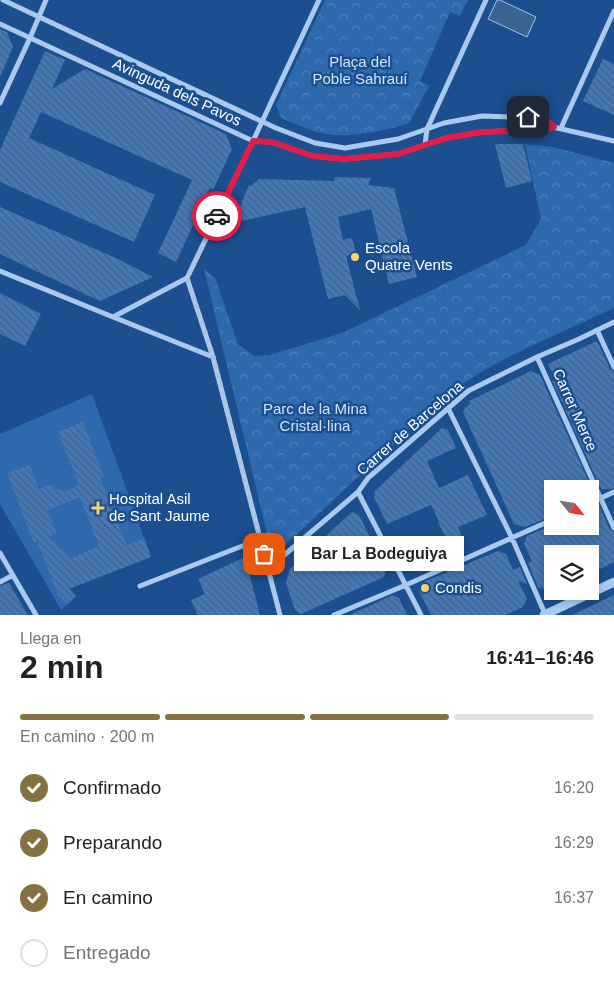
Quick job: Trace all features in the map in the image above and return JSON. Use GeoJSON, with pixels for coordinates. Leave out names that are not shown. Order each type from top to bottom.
{"type":"FeatureCollection","features":[{"type":"Feature","properties":{"kind":"street","name":"Avinguda dels Pavos"},"geometry":{"type":"LineString","coordinates":[[3,0],[276,128],[315,143],[345,148],[398,139],[444,123],[482,116],[544,118],[554,127]]}},
{"type":"Feature","properties":{"kind":"street"},"geometry":{"type":"LineString","coordinates":[[0,103],[46,0]]}},
{"type":"Feature","properties":{"kind":"street"},"geometry":{"type":"LineString","coordinates":[[113,317],[187,278],[319,0]]}},
{"type":"Feature","properties":{"kind":"street"},"geometry":{"type":"LineString","coordinates":[[425,144],[427,129],[486,0]]}},
{"type":"Feature","properties":{"kind":"street"},"geometry":{"type":"LineString","coordinates":[[561,128],[614,11]]}},
{"type":"Feature","properties":{"kind":"street","name":"Avinguda dels Pavos"},"geometry":{"type":"LineString","coordinates":[[0,24],[253,141],[272,142],[313,156],[344,159],[398,154],[446,138],[482,132],[543,130],[554,127],[614,140]]}},
{"type":"Feature","properties":{"kind":"street"},"geometry":{"type":"LineString","coordinates":[[0,271],[213,356]]}},
{"type":"Feature","properties":{"kind":"street"},"geometry":{"type":"LineString","coordinates":[[187,278],[213,356],[280,615]]}},
{"type":"Feature","properties":{"kind":"street","name":"Carrer de Barcelona"},"geometry":{"type":"LineString","coordinates":[[268,569],[358,492],[368,478],[468,391],[614,322]]}},
{"type":"Feature","properties":{"kind":"street"},"geometry":{"type":"LineString","coordinates":[[597,330],[614,367]]}},
{"type":"Feature","properties":{"kind":"street","name":"Carrer Merce"},"geometry":{"type":"LineString","coordinates":[[538,357],[614,528]]}},
{"type":"Feature","properties":{"kind":"street"},"geometry":{"type":"LineString","coordinates":[[448,408],[512,538],[545,615],[614,582]]}},
{"type":"Feature","properties":{"kind":"street"},"geometry":{"type":"LineString","coordinates":[[358,492],[421,615]]}},
{"type":"Feature","properties":{"kind":"street"},"geometry":{"type":"LineString","coordinates":[[601,498],[614,492]]}},
{"type":"Feature","properties":{"kind":"street"},"geometry":{"type":"LineString","coordinates":[[334,615],[544,524]]}},
{"type":"Feature","properties":{"kind":"street"},"geometry":{"type":"LineString","coordinates":[[140,586],[260,539]]}},
{"type":"Feature","properties":{"kind":"street"},"geometry":{"type":"LineString","coordinates":[[0,553],[36,615]]}},
{"type":"Feature","properties":{"kind":"street"},"geometry":{"type":"LineString","coordinates":[[0,582],[13,575]]}},
{"type":"Feature","properties":{"kind":"green space","name":"Plaça del Poble Sahrauí"},"geometry":{"type":"Polygon","coordinates":[[[325,0],[468,0],[460,16],[450,12],[420,81],[429,86],[409,123],[371,132],[333,135],[281,118],[276,105],[325,0]]]}},
{"type":"Feature","properties":{"kind":"green space","name":"Parc de la Mina Cristal·lina"},"geometry":{"type":"Polygon","coordinates":[[[525,144],[553,147],[614,163],[614,308],[514,354],[481,372],[446,395],[283,547],[269,542],[204,269],[215,278],[238,344],[254,356],[270,355],[342,333],[526,245],[541,219],[525,144]]]}},
{"type":"Feature","properties":{"kind":"green space"},"geometry":{"type":"Polygon","coordinates":[[[92,394],[151,557],[69,588],[76,596],[61,610],[0,504],[0,434],[92,394]]]}},
{"type":"Feature","properties":{"kind":"shaded area"},"geometry":{"type":"Polygon","coordinates":[[[497,0],[536,17],[527,37],[488,19],[497,0]]]}},
{"type":"Feature","properties":{"kind":"building"},"geometry":{"type":"Polygon","coordinates":[[[0,29],[7,32],[13,47],[0,77],[0,29]]]}},
{"type":"Feature","properties":{"kind":"building"},"geometry":{"type":"Polygon","coordinates":[[[45,51],[65,60],[52,89],[85,69],[226,134],[232,149],[213,190],[210,188],[176,262],[158,253],[192,180],[41,112],[29,138],[155,195],[134,242],[0,182],[0,150],[45,51]]]}},
{"type":"Feature","properties":{"kind":"building"},"geometry":{"type":"Polygon","coordinates":[[[603,59],[614,64],[614,115],[583,101],[603,59]]]}},
{"type":"Feature","properties":{"kind":"building"},"geometry":{"type":"Polygon","coordinates":[[[495,144],[523,144],[532,181],[506,188],[495,144]]]}},
{"type":"Feature","properties":{"kind":"building"},"geometry":{"type":"Polygon","coordinates":[[[334,177],[371,178],[368,185],[394,188],[417,277],[389,284],[371,209],[338,217],[343,240],[352,238],[356,253],[346,256],[360,310],[345,295],[328,299],[305,207],[233,223],[249,185],[251,186],[259,179],[335,181],[334,177]]]}},
{"type":"Feature","properties":{"kind":"building"},"geometry":{"type":"Polygon","coordinates":[[[0,207],[116,258],[153,277],[100,301],[0,254],[0,207]]]}},
{"type":"Feature","properties":{"kind":"building"},"geometry":{"type":"Polygon","coordinates":[[[0,293],[41,314],[25,346],[0,334],[0,293]]]}},
{"type":"Feature","properties":{"kind":"building"},"geometry":{"type":"Polygon","coordinates":[[[597,341],[610,369],[614,371],[614,488],[601,489],[599,480],[597,480],[552,380],[557,382],[548,364],[597,341]]]}},
{"type":"Feature","properties":{"kind":"building"},"geometry":{"type":"Polygon","coordinates":[[[531,371],[540,375],[588,480],[544,480],[544,519],[525,527],[514,524],[463,412],[470,404],[469,401],[531,371]]]}},
{"type":"Feature","properties":{"kind":"building","name":"Hospital Asil de Sant Jaume"},"geometry":{"type":"Polygon","coordinates":[[[83,422],[104,477],[101,479],[127,545],[144,538],[151,557],[69,589],[76,596],[68,604],[58,595],[37,541],[34,543],[7,473],[30,465],[39,489],[52,484],[54,488],[65,491],[79,485],[58,432],[83,422]],[[80,497],[47,510],[57,533],[48,537],[72,558],[99,546],[80,497]]]}},
{"type":"Feature","properties":{"kind":"building"},"geometry":{"type":"Polygon","coordinates":[[[442,428],[448,430],[456,448],[427,461],[439,488],[468,475],[487,515],[458,527],[464,542],[451,548],[431,505],[387,524],[374,497],[375,491],[442,428]]]}},
{"type":"Feature","properties":{"kind":"building"},"geometry":{"type":"Polygon","coordinates":[[[599,505],[610,530],[614,532],[614,562],[599,570],[599,545],[544,545],[544,589],[538,587],[528,563],[532,561],[524,544],[527,536],[544,529],[544,535],[599,535],[599,505]]]}},
{"type":"Feature","properties":{"kind":"building"},"geometry":{"type":"Polygon","coordinates":[[[352,512],[359,515],[386,570],[384,577],[301,614],[295,610],[286,583],[290,569],[352,512]]]}},
{"type":"Feature","properties":{"kind":"building"},"geometry":{"type":"Polygon","coordinates":[[[498,551],[506,554],[513,570],[520,567],[527,584],[518,581],[527,599],[523,607],[505,615],[431,615],[419,591],[421,583],[498,551]]]}},
{"type":"Feature","properties":{"kind":"building"},"geometry":{"type":"Polygon","coordinates":[[[245,557],[260,615],[198,615],[191,600],[205,594],[198,579],[245,557]]]}},
{"type":"Feature","properties":{"kind":"building"},"geometry":{"type":"Polygon","coordinates":[[[9,583],[28,615],[0,615],[0,586],[9,583]]]}},
{"type":"Feature","properties":{"kind":"building"},"geometry":{"type":"Polygon","coordinates":[[[393,595],[399,598],[407,615],[350,615],[393,595]]]}},
{"type":"Feature","properties":{"kind":"building"},"geometry":{"type":"Polygon","coordinates":[[[614,595],[614,615],[572,615],[614,595]]]}},
{"type":"Feature","properties":{"kind":"way so far"},"geometry":{"type":"LineString","coordinates":[[217,216],[187,278],[213,356],[264,554]]}},
{"type":"Feature","properties":{"kind":"place","name":"Escola Quatre Vents"},"geometry":{"type":"Point","coordinates":[355,257]}},
{"type":"Feature","properties":{"kind":"place","name":"Hospital Asil de Sant Jaume"},"geometry":{"type":"Point","coordinates":[98,508]}},
{"type":"Feature","properties":{"kind":"place","name":"Bar La Bodeguiya"},"geometry":{"type":"Point","coordinates":[264,554]}},
{"type":"Feature","properties":{"kind":"place","name":"Condis"},"geometry":{"type":"Point","coordinates":[425,588]}},
{"type":"Feature","properties":{"kind":"route"},"geometry":{"type":"LineString","coordinates":[[217,216],[253,141],[272,142],[313,156],[344,159],[398,154],[446,138],[482,132],[543,130],[554,127],[544,118],[528,117]]}}]}
